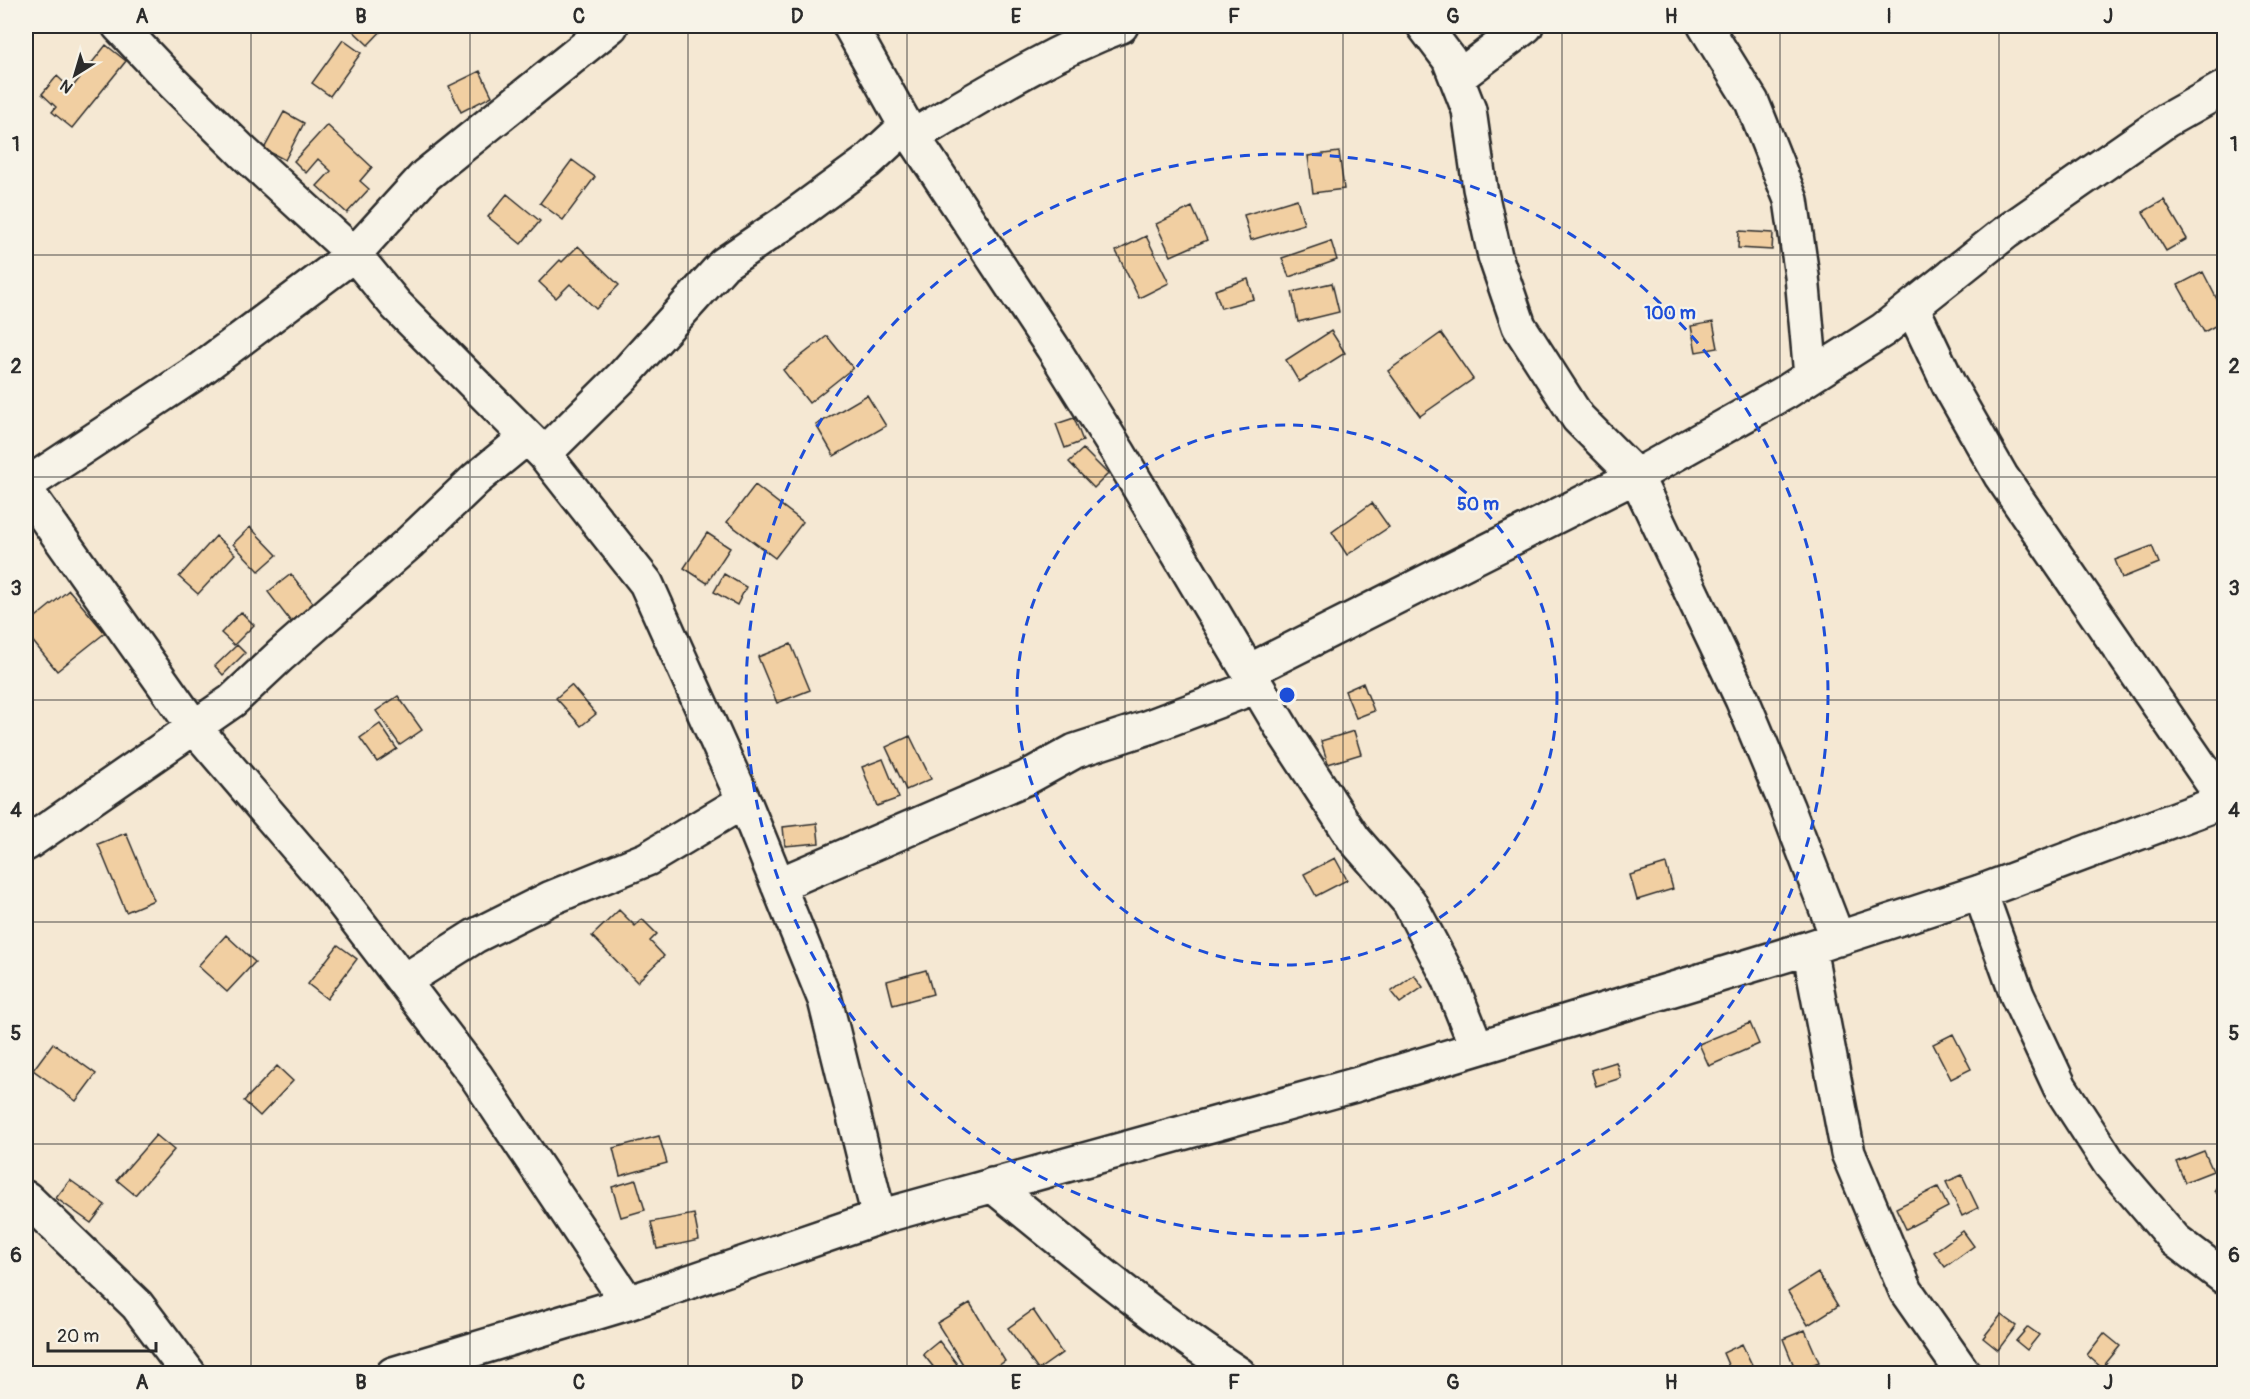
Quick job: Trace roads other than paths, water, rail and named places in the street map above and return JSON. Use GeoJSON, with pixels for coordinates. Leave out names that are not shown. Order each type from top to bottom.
{"type":"FeatureCollection","features":[{"type":"Feature","properties":{"kind":"street"},"geometry":{"type":"LineString","coordinates":[[119,26],[244,153],[354,254],[396,305],[536,446],[646,583],[744,801],[825,1000],[879,1216]]}},
{"type":"Feature","properties":{"kind":"street"},"geometry":{"type":"LineString","coordinates":[[611,26],[426,176],[354,254],[194,374],[26,488],[194,727],[333,888],[476,1076],[628,1303]]}},
{"type":"Feature","properties":{"kind":"street"},"geometry":{"type":"LineString","coordinates":[[850,26],[910,131],[950,195],[1053,348],[1286,735],[1354,839],[1408,902],[1449,978],[1478,1048]]}},
{"type":"Feature","properties":{"kind":"street"},"geometry":{"type":"LineString","coordinates":[[26,843],[232,701],[401,550],[476,479],[536,446],[623,376],[724,264],[910,131],[1096,35],[1121,26]]}},
{"type":"Feature","properties":{"kind":"street"},"geometry":{"type":"LineString","coordinates":[[1424,26],[1449,59],[1469,110],[1480,188],[1495,256],[1519,326],[1578,418],[1636,476],[1742,699],[1787,807],[1823,944],[1848,1153],[1906,1291],[1964,1374]]}},
{"type":"Feature","properties":{"kind":"street"},"geometry":{"type":"LineString","coordinates":[[1457,78],[1526,26]]}},
{"type":"Feature","properties":{"kind":"street"},"geometry":{"type":"LineString","coordinates":[[1705,26],[1752,102],[1791,200],[1802,276],[1811,376]]}},
{"type":"Feature","properties":{"kind":"street"},"geometry":{"type":"LineString","coordinates":[[778,885],[1026,778],[1075,751],[1146,728],[1253,679],[1636,476],[1786,392],[1883,330],[2005,232],[2167,120],[2224,88]]}},
{"type":"Feature","properties":{"kind":"street"},"geometry":{"type":"LineString","coordinates":[[393,1374],[628,1303],[879,1216],[1355,1085],[1823,944],[1980,892],[2224,800],[2001,476],[1949,385],[1912,306]]}},
{"type":"Feature","properties":{"kind":"street"},"geometry":{"type":"LineString","coordinates":[[404,981],[475,936],[551,898],[647,859],[744,801]]}},
{"type":"Feature","properties":{"kind":"street"},"geometry":{"type":"LineString","coordinates":[[1980,892],[2017,995],[2060,1087],[2110,1164],[2168,1232],[2175,1240],[2224,1277]]}},
{"type":"Feature","properties":{"kind":"street"},"geometry":{"type":"LineString","coordinates":[[992,1185],[1192,1343],[1239,1374]]}},
{"type":"Feature","properties":{"kind":"street"},"geometry":{"type":"LineString","coordinates":[[26,1198],[137,1305],[189,1374]]}}]}
